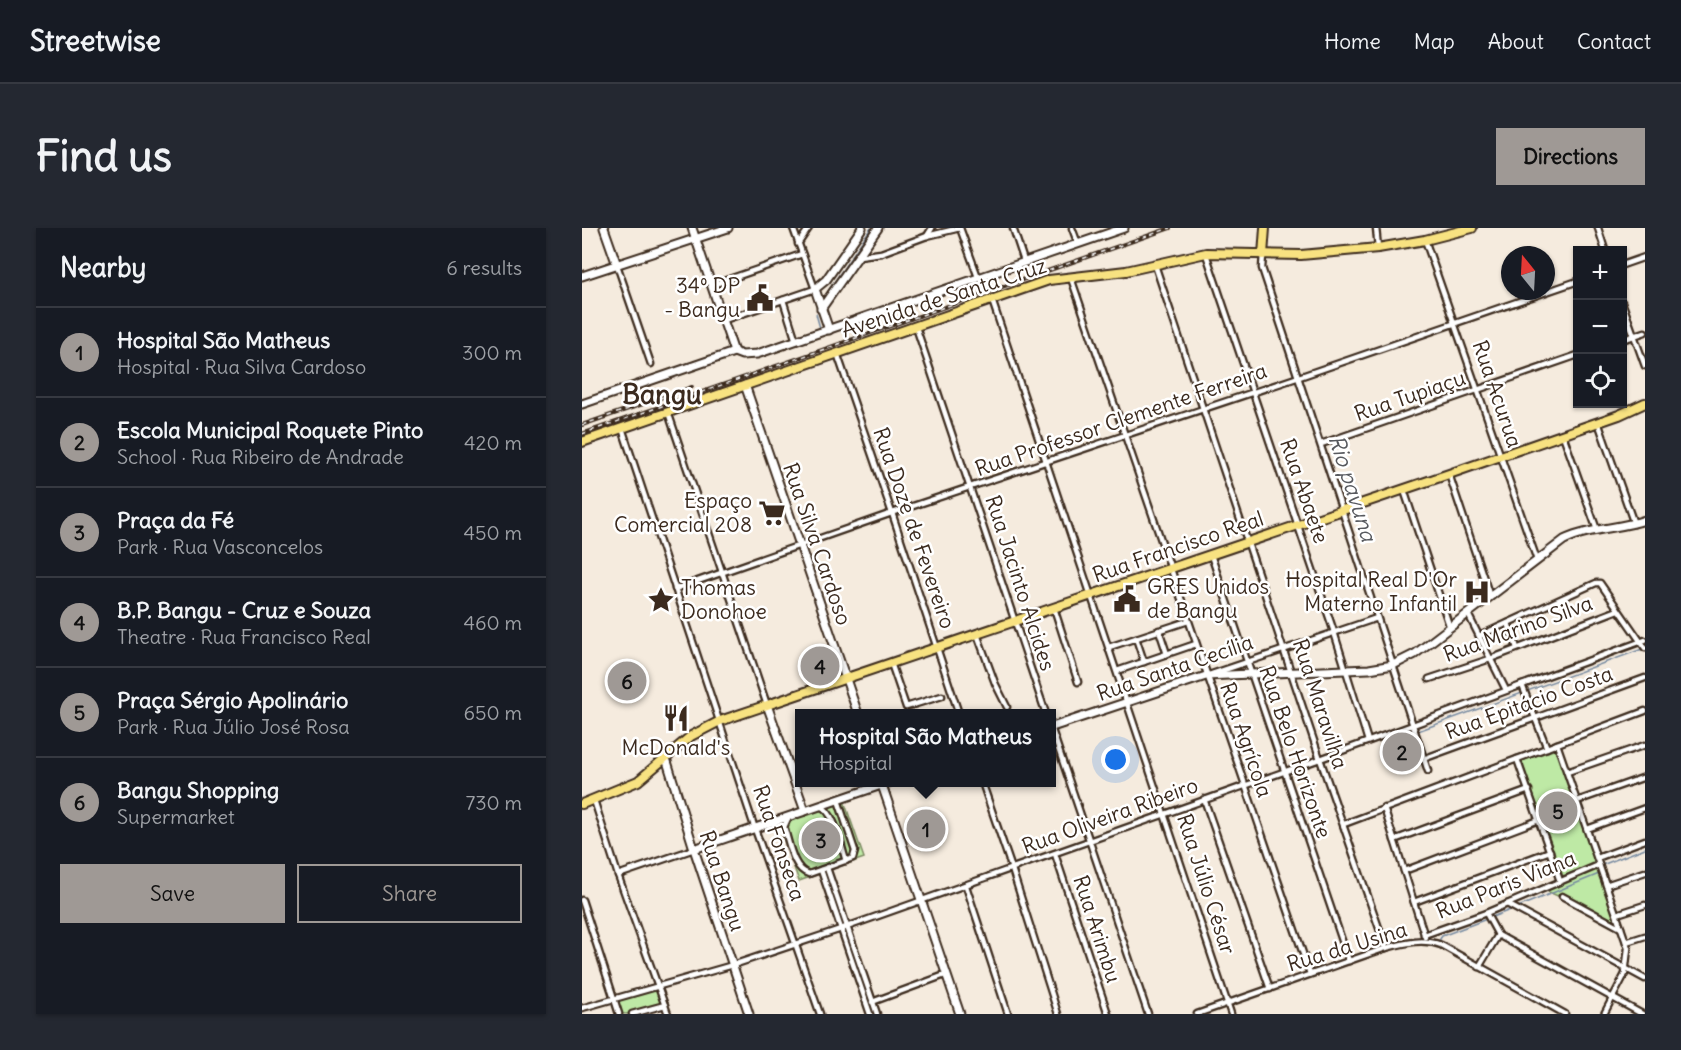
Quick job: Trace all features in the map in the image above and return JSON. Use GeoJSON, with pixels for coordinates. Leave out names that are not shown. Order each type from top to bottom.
{"type":"FeatureCollection","features":[{"type":"Feature","properties":{"kind":"main road"},"geometry":{"type":"LineString","coordinates":[[1263,255],[1265,228]]}},
{"type":"Feature","properties":{"kind":"main road","name":"Avenida de Santa Cruz"},"geometry":{"type":"LineString","coordinates":[[582,442],[1049,280],[1119,272],[1206,254],[1322,254],[1378,248],[1425,240],[1472,228]]}},
{"type":"Feature","properties":{"kind":"main road","name":"Rua Francisco Real"},"geometry":{"type":"LineString","coordinates":[[582,804],[638,781],[692,736],[720,721],[1404,490],[1645,404]]}},
{"type":"Feature","properties":{"kind":"street"},"geometry":{"type":"LineString","coordinates":[[604,228],[651,363]]}},
{"type":"Feature","properties":{"kind":"street"},"geometry":{"type":"LineString","coordinates":[[693,228],[734,352]]}},
{"type":"Feature","properties":{"kind":"street"},"geometry":{"type":"LineString","coordinates":[[582,276],[728,228]]}},
{"type":"Feature","properties":{"kind":"street"},"geometry":{"type":"LineString","coordinates":[[793,228],[829,330]]}},
{"type":"Feature","properties":{"kind":"street"},"geometry":{"type":"LineString","coordinates":[[798,244],[809,228]]}},
{"type":"Feature","properties":{"kind":"street"},"geometry":{"type":"LineString","coordinates":[[724,320],[815,289],[826,280],[862,228]]}},
{"type":"Feature","properties":{"kind":"street"},"geometry":{"type":"LineString","coordinates":[[821,309],[878,228]]}},
{"type":"Feature","properties":{"kind":"street"},"geometry":{"type":"LineString","coordinates":[[927,236],[932,228]]}},
{"type":"Feature","properties":{"kind":"street"},"geometry":{"type":"LineString","coordinates":[[859,256],[881,253],[927,236],[960,228],[978,277]]}},
{"type":"Feature","properties":{"kind":"street"},"geometry":{"type":"LineString","coordinates":[[1013,228],[1024,261]]}},
{"type":"Feature","properties":{"kind":"street"},"geometry":{"type":"LineString","coordinates":[[1072,228],[1077,244]]}},
{"type":"Feature","properties":{"kind":"street"},"geometry":{"type":"LineString","coordinates":[[1376,228],[1378,248]]}},
{"type":"Feature","properties":{"kind":"street"},"geometry":{"type":"LineString","coordinates":[[1598,228],[1604,246]]}},
{"type":"Feature","properties":{"kind":"street"},"geometry":{"type":"LineString","coordinates":[[582,404],[734,352],[742,355],[757,354],[1120,229]]}},
{"type":"Feature","properties":{"kind":"street","name":"Rua Acurua"},"geometry":{"type":"LineString","coordinates":[[1425,240],[1537,560]]}},
{"type":"Feature","properties":{"kind":"street"},"geometry":{"type":"LineString","coordinates":[[712,285],[802,254]]}},
{"type":"Feature","properties":{"kind":"street","name":"Rua Abaete"},"geometry":{"type":"LineString","coordinates":[[1206,254],[1334,632],[1368,741]]}},
{"type":"Feature","properties":{"kind":"street"},"geometry":{"type":"LineString","coordinates":[[1263,255],[1262,268],[1300,377],[1428,771]]}},
{"type":"Feature","properties":{"kind":"street"},"geometry":{"type":"LineString","coordinates":[[1627,264],[1645,257]]}},
{"type":"Feature","properties":{"kind":"street","name":"Rua Maravilha"},"geometry":{"type":"LineString","coordinates":[[1155,265],[1320,759],[1386,948]]}},
{"type":"Feature","properties":{"kind":"street","name":"Rua Agrícola"},"geometry":{"type":"LineString","coordinates":[[1071,278],[1310,974]]}},
{"type":"Feature","properties":{"kind":"street","name":"Rua Professor Clemente Ferreira"},"geometry":{"type":"LineString","coordinates":[[675,589],[892,513],[1300,377],[1573,283]]}},
{"type":"Feature","properties":{"kind":"street","name":"Rua Júlio César"},"geometry":{"type":"LineString","coordinates":[[992,299],[1118,670],[1231,1014]]}},
{"type":"Feature","properties":{"kind":"street"},"geometry":{"type":"LineString","coordinates":[[783,300],[796,341]]}},
{"type":"Feature","properties":{"kind":"street"},"geometry":{"type":"LineString","coordinates":[[1627,314],[1645,366]]}},
{"type":"Feature","properties":{"kind":"street","name":"Rua Jacinto Alcides"},"geometry":{"type":"LineString","coordinates":[[916,326],[1044,709]]}},
{"type":"Feature","properties":{"kind":"street"},"geometry":{"type":"LineString","coordinates":[[1627,339],[1645,332]]}},
{"type":"Feature","properties":{"kind":"street","name":"Rua Doze de Fevereiro"},"geometry":{"type":"LineString","coordinates":[[837,353],[957,709]]}},
{"type":"Feature","properties":{"kind":"street","name":"Rua Tupiaçu"},"geometry":{"type":"LineString","coordinates":[[1322,444],[1573,357]]}},
{"type":"Feature","properties":{"kind":"street","name":"Rua Silva Cardoso"},"geometry":{"type":"LineString","coordinates":[[745,386],[856,709]]}},
{"type":"Feature","properties":{"kind":"street"},"geometry":{"type":"LineString","coordinates":[[668,412],[795,783]]}},
{"type":"Feature","properties":{"kind":"street"},"geometry":{"type":"LineString","coordinates":[[1598,422],[1634,524]]}},
{"type":"Feature","properties":{"kind":"street"},"geometry":{"type":"LineString","coordinates":[[622,428],[675,589]]}},
{"type":"Feature","properties":{"kind":"street"},"geometry":{"type":"LineString","coordinates":[[1563,435],[1597,530]]}},
{"type":"Feature","properties":{"kind":"street"},"geometry":{"type":"LineString","coordinates":[[1449,474],[1490,597]]}},
{"type":"Feature","properties":{"kind":"street"},"geometry":{"type":"LineString","coordinates":[[1404,490],[1450,628]]}},
{"type":"Feature","properties":{"kind":"street"},"geometry":{"type":"LineString","coordinates":[[1206,676],[1369,669],[1393,664],[1415,654],[1537,560],[1571,537],[1645,520]]}},
{"type":"Feature","properties":{"kind":"street","name":"Rua Belo Horizonte"},"geometry":{"type":"LineString","coordinates":[[1210,555],[1349,960]]}},
{"type":"Feature","properties":{"kind":"street"},"geometry":{"type":"LineString","coordinates":[[1479,636],[1598,583],[1603,585],[1618,610],[1643,641],[1645,648]]}},
{"type":"Feature","properties":{"kind":"street","name":"Rua Fonseca"},"geometry":{"type":"LineString","coordinates":[[675,589],[820,1014]]}},
{"type":"Feature","properties":{"kind":"street"},"geometry":{"type":"LineString","coordinates":[[1054,608],[1078,682]]}},
{"type":"Feature","properties":{"kind":"street","name":"Rua Marino Silva"},"geometry":{"type":"LineString","coordinates":[[1429,679],[1490,659],[1618,610]]}},
{"type":"Feature","properties":{"kind":"street"},"geometry":{"type":"LineString","coordinates":[[1467,614],[1506,690]]}},
{"type":"Feature","properties":{"kind":"street","name":"Rua Santa Cecília"},"geometry":{"type":"LineString","coordinates":[[1056,727],[1377,618]]}},
{"type":"Feature","properties":{"kind":"street"},"geometry":{"type":"LineString","coordinates":[[1109,647],[1188,621]]}},
{"type":"Feature","properties":{"kind":"street"},"geometry":{"type":"LineString","coordinates":[[1508,623],[1517,648]]}},
{"type":"Feature","properties":{"kind":"street"},"geometry":{"type":"LineString","coordinates":[[1159,630],[1167,654]]}},
{"type":"Feature","properties":{"kind":"street"},"geometry":{"type":"LineString","coordinates":[[977,634],[995,683],[1007,707]]}},
{"type":"Feature","properties":{"kind":"street"},"geometry":{"type":"LineString","coordinates":[[1136,638],[1144,662]]}},
{"type":"Feature","properties":{"kind":"street","name":"Rua Oliveira Ribeiro"},"geometry":{"type":"LineString","coordinates":[[582,1008],[733,965],[921,902],[1643,641]]}},
{"type":"Feature","properties":{"kind":"street"},"geometry":{"type":"LineString","coordinates":[[1118,670],[1196,644]]}},
{"type":"Feature","properties":{"kind":"street"},"geometry":{"type":"LineString","coordinates":[[891,663],[905,706],[942,696]]}},
{"type":"Feature","properties":{"kind":"street","name":"Rua Epitácio Costa"},"geometry":{"type":"LineString","coordinates":[[1424,759],[1645,678]]}},
{"type":"Feature","properties":{"kind":"street"},"geometry":{"type":"LineString","coordinates":[[1522,685],[1547,748]]}},
{"type":"Feature","properties":{"kind":"street"},"geometry":{"type":"LineString","coordinates":[[1344,824],[1645,711]]}},
{"type":"Feature","properties":{"kind":"street"},"geometry":{"type":"LineString","coordinates":[[1056,740],[1148,1014]]}},
{"type":"Feature","properties":{"kind":"street"},"geometry":{"type":"LineString","coordinates":[[1557,744],[1626,942],[1626,969],[1604,1014]]}},
{"type":"Feature","properties":{"kind":"street"},"geometry":{"type":"LineString","coordinates":[[1567,772],[1645,745]]}},
{"type":"Feature","properties":{"kind":"street","name":"Rua Bangu"},"geometry":{"type":"LineString","coordinates":[[666,758],[749,1014]]}},
{"type":"Feature","properties":{"kind":"street"},"geometry":{"type":"LineString","coordinates":[[1517,759],[1560,881]]}},
{"type":"Feature","properties":{"kind":"street"},"geometry":{"type":"LineString","coordinates":[[1577,801],[1645,777]]}},
{"type":"Feature","properties":{"kind":"street"},"geometry":{"type":"LineString","coordinates":[[796,787],[805,811]]}},
{"type":"Feature","properties":{"kind":"street"},"geometry":{"type":"LineString","coordinates":[[618,875],[874,787]]}},
{"type":"Feature","properties":{"kind":"street"},"geometry":{"type":"LineString","coordinates":[[883,787],[960,1014]]}},
{"type":"Feature","properties":{"kind":"street"},"geometry":{"type":"LineString","coordinates":[[983,787],[1058,1014]]}},
{"type":"Feature","properties":{"kind":"street"},"geometry":{"type":"LineString","coordinates":[[1394,840],[1529,790]]}},
{"type":"Feature","properties":{"kind":"street"},"geometry":{"type":"LineString","coordinates":[[594,800],[618,875],[668,1014]]}},
{"type":"Feature","properties":{"kind":"street"},"geometry":{"type":"LineString","coordinates":[[789,817],[784,826],[797,865],[803,872],[809,874],[824,869],[853,858],[855,851],[838,800]]}},
{"type":"Feature","properties":{"kind":"street"},"geometry":{"type":"LineString","coordinates":[[1204,800],[1270,989]]}},
{"type":"Feature","properties":{"kind":"street"},"geometry":{"type":"LineString","coordinates":[[820,806],[831,814],[846,861]]}},
{"type":"Feature","properties":{"kind":"street"},"geometry":{"type":"LineString","coordinates":[[1384,808],[1426,941]]}},
{"type":"Feature","properties":{"kind":"street"},"geometry":{"type":"LineString","coordinates":[[1587,829],[1645,808]]}},
{"type":"Feature","properties":{"kind":"street"},"geometry":{"type":"LineString","coordinates":[[1404,871],[1539,820]]}},
{"type":"Feature","properties":{"kind":"street"},"geometry":{"type":"LineString","coordinates":[[1597,858],[1645,840]]}},
{"type":"Feature","properties":{"kind":"street"},"geometry":{"type":"LineString","coordinates":[[1414,902],[1550,851]]}},
{"type":"Feature","properties":{"kind":"street","name":"Rua Arimbu"},"geometry":{"type":"LineString","coordinates":[[1055,854],[1108,1014]]}},
{"type":"Feature","properties":{"kind":"street","name":"Rua Paris Viana"},"geometry":{"type":"LineString","coordinates":[[1424,935],[1599,865]]}},
{"type":"Feature","properties":{"kind":"street"},"geometry":{"type":"LineString","coordinates":[[824,869],[870,1014]]}},
{"type":"Feature","properties":{"kind":"street"},"geometry":{"type":"LineString","coordinates":[[1606,885],[1645,872]]}},
{"type":"Feature","properties":{"kind":"street"},"geometry":{"type":"LineString","coordinates":[[966,886],[1008,1014]]}},
{"type":"Feature","properties":{"kind":"street"},"geometry":{"type":"LineString","coordinates":[[1562,896],[1621,928]]}},
{"type":"Feature","properties":{"kind":"street"},"geometry":{"type":"LineString","coordinates":[[582,900],[619,1014]]}},
{"type":"Feature","properties":{"kind":"street"},"geometry":{"type":"LineString","coordinates":[[1507,903],[1645,979]]}},
{"type":"Feature","properties":{"kind":"street"},"geometry":{"type":"LineString","coordinates":[[1617,914],[1645,905]]}},
{"type":"Feature","properties":{"kind":"street"},"geometry":{"type":"LineString","coordinates":[[1486,912],[1498,935],[1642,1014]]}},
{"type":"Feature","properties":{"kind":"street"},"geometry":{"type":"LineString","coordinates":[[844,928],[877,1014]]}},
{"type":"Feature","properties":{"kind":"street"},"geometry":{"type":"LineString","coordinates":[[1479,967],[1498,935]]}},
{"type":"Feature","properties":{"kind":"street"},"geometry":{"type":"LineString","coordinates":[[1626,942],[1645,936]]}},
{"type":"Feature","properties":{"kind":"street","name":"Rua da Usina"},"geometry":{"type":"LineString","coordinates":[[1197,1014],[1386,948],[1426,941],[1442,945],[1565,1014]]}},
{"type":"Feature","properties":{"kind":"street"},"geometry":{"type":"LineString","coordinates":[[867,1004],[945,975]]}},
{"type":"Feature","properties":{"kind":"street"},"geometry":{"type":"LineString","coordinates":[[632,1014],[665,1005]]}},
{"type":"Feature","properties":{"kind":"green space"},"geometry":{"type":"Polygon","coordinates":[[[1556,749],[1597,863],[1563,876],[1521,761],[1556,749]]]}},
{"type":"Feature","properties":{"kind":"green space"},"geometry":{"type":"Polygon","coordinates":[[[843,798],[864,858],[799,881],[777,821],[843,798]]]}},
{"type":"Feature","properties":{"kind":"green space"},"geometry":{"type":"Polygon","coordinates":[[[1597,868],[1617,922],[1544,890],[1597,868]]]}},
{"type":"Feature","properties":{"kind":"green space"},"geometry":{"type":"Polygon","coordinates":[[[658,986],[665,1005],[632,1014],[619,1014],[614,999],[658,986]]]}},
{"type":"Feature","properties":{"kind":"waterway"},"geometry":{"type":"LineString","coordinates":[[828,291],[871,228]]}},
{"type":"Feature","properties":{"kind":"waterway","name":"Rio pavuna"},"geometry":{"type":"LineString","coordinates":[[1268,251],[1269,228]]}},
{"type":"Feature","properties":{"kind":"waterway","name":"Rio pavuna"},"geometry":{"type":"LineString","coordinates":[[1265,269],[1266,259]]}},
{"type":"Feature","properties":{"kind":"waterway"},"geometry":{"type":"LineString","coordinates":[[816,314],[820,328]]}},
{"type":"Feature","properties":{"kind":"waterway","name":"Rio pavuna"},"geometry":{"type":"LineString","coordinates":[[1296,364],[1299,374]]}},
{"type":"Feature","properties":{"kind":"waterway","name":"Rio pavuna"},"geometry":{"type":"LineString","coordinates":[[1301,379],[1327,457]]}},
{"type":"Feature","properties":{"kind":"waterway","name":"Rio pavuna"},"geometry":{"type":"LineString","coordinates":[[1416,726],[1418,731],[1645,648]]}},
{"type":"Feature","properties":{"kind":"waterway","name":"Rio pavuna"},"geometry":{"type":"LineString","coordinates":[[1397,669],[1414,721]]}},
{"type":"Feature","properties":{"kind":"waterway","name":"Rio pavuna"},"geometry":{"type":"LineString","coordinates":[[1602,865],[1645,848]]}},
{"type":"Feature","properties":{"kind":"waterway","name":"Rio pavuna"},"geometry":{"type":"LineString","coordinates":[[1518,907],[1599,874]]}},
{"type":"Feature","properties":{"kind":"waterway","name":"Rio pavuna"},"geometry":{"type":"LineString","coordinates":[[1440,944],[1442,936],[1513,909]]}},
{"type":"Feature","properties":{"kind":"railway"},"geometry":{"type":"LineString","coordinates":[[582,434],[1170,228]]}},
{"type":"Feature","properties":{"kind":"railway"},"geometry":{"type":"LineString","coordinates":[[582,425],[692,387]]}},
{"type":"Feature","properties":{"kind":"place","name":"34º DP - Bangu"},"geometry":{"type":"Point","coordinates":[760,298]}},
{"type":"Feature","properties":{"kind":"place","name":"Espaço Comercial 208"},"geometry":{"type":"Point","coordinates":[772,513]}},
{"type":"Feature","properties":{"kind":"place","name":"Hospital Real D'Or Materno Infantil"},"geometry":{"type":"Point","coordinates":[1477,592]}},
{"type":"Feature","properties":{"kind":"place","name":"GRES Unidos de Bangu"},"geometry":{"type":"Point","coordinates":[1127,599]}},
{"type":"Feature","properties":{"kind":"place","name":"Thomas Donohoe"},"geometry":{"type":"Point","coordinates":[661,600]}},
{"type":"Feature","properties":{"kind":"place","name":"B.P. Bangu - Cruz e Souza"},"geometry":{"type":"Point","coordinates":[820,666]}},
{"type":"Feature","properties":{"kind":"place","name":"Bangu Shopping"},"geometry":{"type":"Point","coordinates":[627,681]}},
{"type":"Feature","properties":{"kind":"place","name":"McDonald's"},"geometry":{"type":"Point","coordinates":[676,718]}},
{"type":"Feature","properties":{"kind":"place","name":"Escola Municipal Roquete Pinto"},"geometry":{"type":"Point","coordinates":[1402,752]}},
{"type":"Feature","properties":{"kind":"place","name":"Praça Sérgio Apolinário"},"geometry":{"type":"Point","coordinates":[1558,811]}},
{"type":"Feature","properties":{"kind":"place","name":"Hospital São Matheus"},"geometry":{"type":"Point","coordinates":[926,829]}},
{"type":"Feature","properties":{"kind":"place","name":"Praça da Fé"},"geometry":{"type":"Point","coordinates":[821,840]}},
{"type":"Feature","properties":{"kind":"district","name":"Bangu"},"geometry":{"type":"Point","coordinates":[662,395]}}]}
